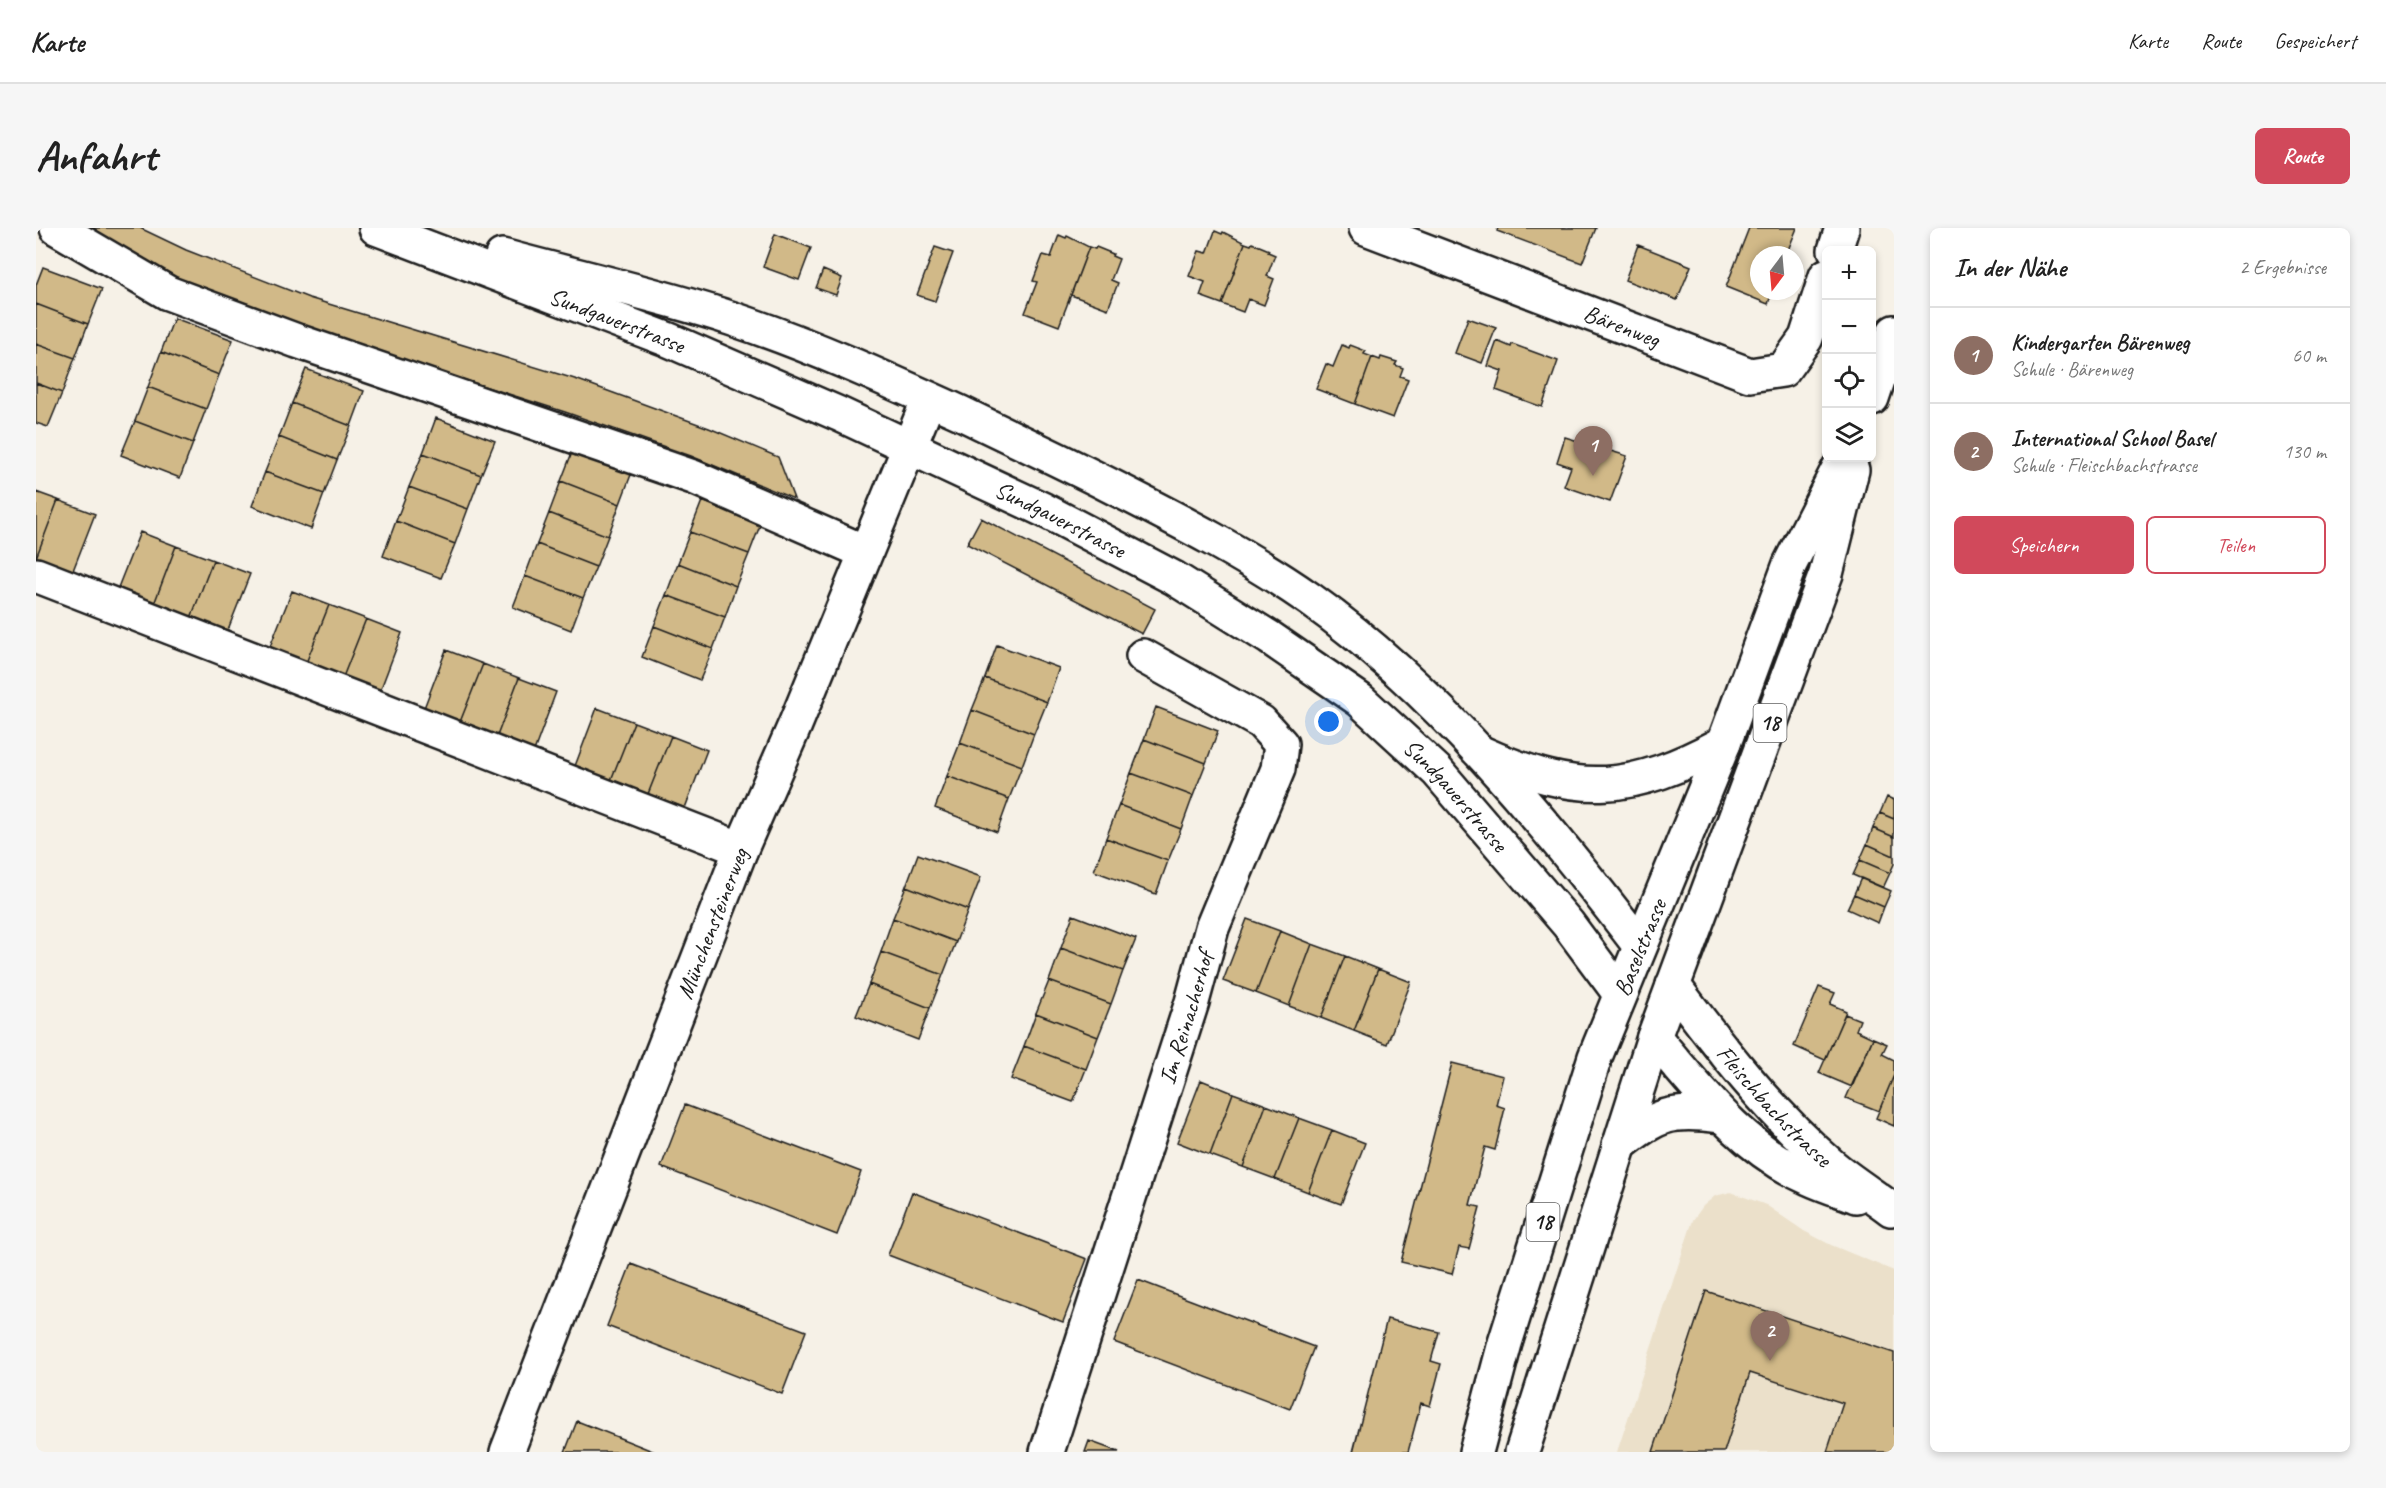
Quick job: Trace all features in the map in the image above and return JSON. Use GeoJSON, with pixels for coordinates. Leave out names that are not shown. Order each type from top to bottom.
{"type":"FeatureCollection","features":[{"type":"Feature","properties":{"kind":"main road"},"geometry":{"type":"LineString","coordinates":[[57,228],[168,292],[308,345],[693,477],[865,552]]}},
{"type":"Feature","properties":{"kind":"main road","name":"Sundgauerstrasse"},"geometry":{"type":"LineString","coordinates":[[376,228],[669,340],[839,414],[1044,510],[1174,578],[1270,638],[1360,700],[1437,771],[1568,924],[1654,1037]]}},
{"type":"Feature","properties":{"kind":"main road","name":"Sundgauerstrasse"},"geometry":{"type":"LineString","coordinates":[[395,228],[734,320],[858,366],[1065,462],[1200,531],[1257,564],[1313,601],[1393,667],[1479,752],[1594,886],[1673,985]]}},
{"type":"Feature","properties":{"kind":"main road","name":"Bärenweg"},"geometry":{"type":"LineString","coordinates":[[1366,228],[1750,375],[1783,370],[1806,338],[1822,291]]}},
{"type":"Feature","properties":{"kind":"main road"},"geometry":{"type":"LineString","coordinates":[[1836,246],[1842,228]]}},
{"type":"Feature","properties":{"kind":"main road"},"geometry":{"type":"LineString","coordinates":[[1876,386],[1894,332]]}},
{"type":"Feature","properties":{"kind":"main road","name":"Münchensteinerweg"},"geometry":{"type":"LineString","coordinates":[[507,1452],[741,849],[795,725],[929,399]]}},
{"type":"Feature","properties":{"kind":"main road","name":"Baselstrasse"},"geometry":{"type":"LineString","coordinates":[[1476,1452],[1508,1332],[1595,1057],[1724,743],[1790,564],[1842,462]]}},
{"type":"Feature","properties":{"kind":"main road","name":"Baselstrasse"},"geometry":{"type":"LineString","coordinates":[[1522,1452],[1654,1037],[1826,574],[1854,462]]}},
{"type":"Feature","properties":{"kind":"main road"},"geometry":{"type":"LineString","coordinates":[[36,575],[741,849]]}},
{"type":"Feature","properties":{"kind":"main road","name":"Im Reinacherhof"},"geometry":{"type":"LineString","coordinates":[[1047,1452],[1192,1002],[1212,928],[1278,769],[1281,744],[1262,722],[1143,656]]}},
{"type":"Feature","properties":{"kind":"main road"},"geometry":{"type":"LineString","coordinates":[[1479,752],[1543,776],[1588,785],[1627,782],[1663,772],[1724,743]]}},
{"type":"Feature","properties":{"kind":"main road","name":"Fleischbachstrasse"},"geometry":{"type":"LineString","coordinates":[[1673,985],[1744,1076],[1791,1128],[1833,1166],[1893,1208]]}},
{"type":"Feature","properties":{"kind":"main road","name":"Fleischbachstrasse"},"geometry":{"type":"LineString","coordinates":[[1654,1037],[1720,1116],[1772,1157],[1808,1178],[1893,1208]]}},
{"type":"Feature","properties":{"kind":"main road"},"geometry":{"type":"LineString","coordinates":[[1619,1145],[1646,1124],[1665,1114],[1693,1112],[1720,1116]]}},
{"type":"Feature","properties":{"kind":"shaded area"},"geometry":{"type":"Polygon","coordinates":[[[1731,1192],[1766,1205],[1804,1231],[1831,1245],[1894,1271],[1894,1452],[1617,1452],[1693,1220],[1703,1206],[1715,1196],[1731,1192]]]}},
{"type":"Feature","properties":{"kind":"building"},"geometry":{"type":"Polygon","coordinates":[[[79,228],[140,228],[186,250],[309,298],[578,380],[709,428],[778,457],[794,499],[691,456],[565,412],[296,326],[171,278],[79,228]]]}},
{"type":"Feature","properties":{"kind":"building"},"geometry":{"type":"Polygon","coordinates":[[[1498,228],[1596,228],[1582,263],[1497,231],[1498,228]]]}},
{"type":"Feature","properties":{"kind":"building"},"geometry":{"type":"Polygon","coordinates":[[[1749,228],[1797,228],[1790,246],[1750,246],[1750,297],[1726,287],[1749,228]]]}},
{"type":"Feature","properties":{"kind":"building"},"geometry":{"type":"Polygon","coordinates":[[[1215,231],[1222,234],[1223,232],[1245,243],[1222,304],[1200,296],[1205,282],[1189,276],[1199,251],[1207,253],[1215,231]]]}},
{"type":"Feature","properties":{"kind":"building"},"geometry":{"type":"Polygon","coordinates":[[[775,234],[811,248],[799,280],[763,267],[775,234]]]}},
{"type":"Feature","properties":{"kind":"building"},"geometry":{"type":"Polygon","coordinates":[[[1059,235],[1066,238],[1067,236],[1089,247],[1059,326],[1025,313],[1037,282],[1033,281],[1043,255],[1051,257],[1059,235]]]}},
{"type":"Feature","properties":{"kind":"building"},"geometry":{"type":"Polygon","coordinates":[[[1245,243],[1251,245],[1252,243],[1275,255],[1267,276],[1274,279],[1264,305],[1248,299],[1243,312],[1222,304],[1245,243]]]}},
{"type":"Feature","properties":{"kind":"building"},"geometry":{"type":"Polygon","coordinates":[[[1638,245],[1691,266],[1677,300],[1625,280],[1638,245]]]}},
{"type":"Feature","properties":{"kind":"building"},"geometry":{"type":"Polygon","coordinates":[[[935,247],[953,253],[935,301],[917,295],[935,247]]]}},
{"type":"Feature","properties":{"kind":"building"},"geometry":{"type":"Polygon","coordinates":[[[1089,247],[1095,249],[1096,247],[1119,259],[1111,280],[1118,283],[1108,309],[1071,295],[1089,247]]]}},
{"type":"Feature","properties":{"kind":"building"},"geometry":{"type":"Polygon","coordinates":[[[43,267],[102,289],[88,324],[36,304],[36,285],[43,267]]]}},
{"type":"Feature","properties":{"kind":"building"},"geometry":{"type":"Polygon","coordinates":[[[823,270],[842,278],[836,295],[816,288],[823,270]]]}},
{"type":"Feature","properties":{"kind":"building"},"geometry":{"type":"Polygon","coordinates":[[[36,304],[88,324],[75,358],[36,344],[36,304]]]}},
{"type":"Feature","properties":{"kind":"building"},"geometry":{"type":"Polygon","coordinates":[[[174,318],[233,340],[219,375],[161,352],[174,318]]]}},
{"type":"Feature","properties":{"kind":"building"},"geometry":{"type":"Polygon","coordinates":[[[1468,318],[1496,328],[1482,363],[1455,353],[1468,318]]]}},
{"type":"Feature","properties":{"kind":"building"},"geometry":{"type":"Polygon","coordinates":[[[1497,341],[1511,347],[1512,344],[1558,361],[1542,407],[1496,390],[1502,371],[1488,366],[1497,341]]]}},
{"type":"Feature","properties":{"kind":"building"},"geometry":{"type":"Polygon","coordinates":[[[36,344],[75,358],[62,393],[36,383],[36,344]]]}},
{"type":"Feature","properties":{"kind":"building"},"geometry":{"type":"Polygon","coordinates":[[[1342,345],[1349,348],[1350,345],[1366,351],[1364,354],[1372,357],[1355,404],[1316,389],[1326,364],[1333,367],[1342,345]]]}},
{"type":"Feature","properties":{"kind":"building"},"geometry":{"type":"Polygon","coordinates":[[[161,352],[219,375],[206,409],[148,387],[161,352]]]}},
{"type":"Feature","properties":{"kind":"building"},"geometry":{"type":"Polygon","coordinates":[[[1372,357],[1397,362],[1395,365],[1403,368],[1400,376],[1408,379],[1393,418],[1355,404],[1372,357]]]}},
{"type":"Feature","properties":{"kind":"building"},"geometry":{"type":"Polygon","coordinates":[[[306,369],[364,391],[351,426],[292,403],[306,369]]]}},
{"type":"Feature","properties":{"kind":"building"},"geometry":{"type":"Polygon","coordinates":[[[36,383],[62,393],[48,427],[36,423],[36,383]]]}},
{"type":"Feature","properties":{"kind":"building"},"geometry":{"type":"Polygon","coordinates":[[[148,387],[206,409],[193,443],[135,421],[148,387]]]}},
{"type":"Feature","properties":{"kind":"building"},"geometry":{"type":"Polygon","coordinates":[[[292,403],[351,426],[337,460],[279,437],[292,403]]]}},
{"type":"Feature","properties":{"kind":"building"},"geometry":{"type":"Polygon","coordinates":[[[436,418],[495,441],[481,475],[423,453],[436,418]]]}},
{"type":"Feature","properties":{"kind":"building"},"geometry":{"type":"Polygon","coordinates":[[[135,421],[193,443],[180,478],[121,455],[135,421]]]}},
{"type":"Feature","properties":{"kind":"building"},"geometry":{"type":"Polygon","coordinates":[[[279,437],[337,460],[324,494],[265,472],[279,437]]]}},
{"type":"Feature","properties":{"kind":"building"},"geometry":{"type":"Polygon","coordinates":[[[1565,437],[1627,456],[1610,502],[1564,486],[1571,467],[1557,462],[1565,437]]]}},
{"type":"Feature","properties":{"kind":"building"},"geometry":{"type":"Polygon","coordinates":[[[573,450],[632,472],[620,504],[561,481],[573,450]]]}},
{"type":"Feature","properties":{"kind":"building"},"geometry":{"type":"Polygon","coordinates":[[[423,453],[481,475],[468,509],[409,487],[423,453]]]}},
{"type":"Feature","properties":{"kind":"building"},"geometry":{"type":"Polygon","coordinates":[[[265,472],[324,494],[311,529],[252,506],[265,472]]]}},
{"type":"Feature","properties":{"kind":"building"},"geometry":{"type":"Polygon","coordinates":[[[561,481],[620,504],[608,536],[549,513],[561,481]]]}},
{"type":"Feature","properties":{"kind":"building"},"geometry":{"type":"Polygon","coordinates":[[[409,487],[468,509],[455,544],[396,521],[409,487]]]}},
{"type":"Feature","properties":{"kind":"building"},"geometry":{"type":"Polygon","coordinates":[[[36,492],[58,500],[36,558],[36,492]]]}},
{"type":"Feature","properties":{"kind":"building"},"geometry":{"type":"Polygon","coordinates":[[[58,500],[95,514],[72,573],[36,558],[58,500]]]}},
{"type":"Feature","properties":{"kind":"building"},"geometry":{"type":"Polygon","coordinates":[[[702,501],[761,523],[749,554],[690,532],[702,501]]]}},
{"type":"Feature","properties":{"kind":"building"},"geometry":{"type":"Polygon","coordinates":[[[549,513],[608,536],[596,567],[537,544],[549,513]]]}},
{"type":"Feature","properties":{"kind":"building"},"geometry":{"type":"Polygon","coordinates":[[[981,518],[1155,609],[1142,634],[967,544],[981,518]]]}},
{"type":"Feature","properties":{"kind":"building"},"geometry":{"type":"Polygon","coordinates":[[[396,521],[455,544],[441,578],[383,556],[396,521]]]}},
{"type":"Feature","properties":{"kind":"building"},"geometry":{"type":"Polygon","coordinates":[[[140,532],[176,546],[154,604],[117,590],[140,532]]]}},
{"type":"Feature","properties":{"kind":"building"},"geometry":{"type":"Polygon","coordinates":[[[690,532],[749,554],[736,586],[678,563],[690,532]]]}},
{"type":"Feature","properties":{"kind":"building"},"geometry":{"type":"Polygon","coordinates":[[[537,544],[596,567],[583,598],[525,576],[537,544]]]}},
{"type":"Feature","properties":{"kind":"building"},"geometry":{"type":"Polygon","coordinates":[[[176,546],[213,560],[191,618],[154,604],[176,546]]]}},
{"type":"Feature","properties":{"kind":"building"},"geometry":{"type":"Polygon","coordinates":[[[213,560],[250,574],[227,632],[191,618],[213,560]]]}},
{"type":"Feature","properties":{"kind":"building"},"geometry":{"type":"Polygon","coordinates":[[[678,563],[736,586],[725,617],[666,595],[678,563]]]}},
{"type":"Feature","properties":{"kind":"building"},"geometry":{"type":"Polygon","coordinates":[[[525,576],[583,598],[571,630],[513,607],[525,576]]]}},
{"type":"Feature","properties":{"kind":"building"},"geometry":{"type":"Polygon","coordinates":[[[292,591],[329,605],[306,663],[269,649],[292,591]]]}},
{"type":"Feature","properties":{"kind":"building"},"geometry":{"type":"Polygon","coordinates":[[[666,595],[725,617],[713,649],[654,626],[666,595]]]}},
{"type":"Feature","properties":{"kind":"building"},"geometry":{"type":"Polygon","coordinates":[[[329,605],[366,619],[343,677],[306,663],[329,605]]]}},
{"type":"Feature","properties":{"kind":"building"},"geometry":{"type":"Polygon","coordinates":[[[366,619],[402,633],[380,691],[343,677],[366,619]]]}},
{"type":"Feature","properties":{"kind":"building"},"geometry":{"type":"Polygon","coordinates":[[[654,626],[713,649],[700,680],[642,657],[654,626]]]}},
{"type":"Feature","properties":{"kind":"building"},"geometry":{"type":"Polygon","coordinates":[[[997,645],[1059,668],[1047,702],[985,678],[997,645]]]}},
{"type":"Feature","properties":{"kind":"building"},"geometry":{"type":"Polygon","coordinates":[[[446,650],[483,664],[460,722],[424,708],[446,650]]]}},
{"type":"Feature","properties":{"kind":"building"},"geometry":{"type":"Polygon","coordinates":[[[483,664],[519,678],[497,736],[460,722],[483,664]]]}},
{"type":"Feature","properties":{"kind":"building"},"geometry":{"type":"Polygon","coordinates":[[[519,678],[556,692],[534,751],[497,736],[519,678]]]}},
{"type":"Feature","properties":{"kind":"building"},"geometry":{"type":"Polygon","coordinates":[[[985,678],[1047,702],[1034,734],[972,710],[985,678]]]}},
{"type":"Feature","properties":{"kind":"building"},"geometry":{"type":"Polygon","coordinates":[[[1156,707],[1218,731],[1206,763],[1144,739],[1156,707]]]}},
{"type":"Feature","properties":{"kind":"building"},"geometry":{"type":"Polygon","coordinates":[[[597,708],[634,722],[611,780],[575,766],[597,708]]]}},
{"type":"Feature","properties":{"kind":"building"},"geometry":{"type":"Polygon","coordinates":[[[972,710],[1034,734],[1022,766],[960,743],[972,710]]]}},
{"type":"Feature","properties":{"kind":"building"},"geometry":{"type":"Polygon","coordinates":[[[634,722],[671,736],[648,794],[611,780],[634,722]]]}},
{"type":"Feature","properties":{"kind":"building"},"geometry":{"type":"Polygon","coordinates":[[[671,736],[707,750],[685,808],[648,794],[671,736]]]}},
{"type":"Feature","properties":{"kind":"building"},"geometry":{"type":"Polygon","coordinates":[[[1144,739],[1206,763],[1193,796],[1131,773],[1144,739]]]}},
{"type":"Feature","properties":{"kind":"building"},"geometry":{"type":"Polygon","coordinates":[[[960,743],[1022,766],[1009,799],[947,776],[960,743]]]}},
{"type":"Feature","properties":{"kind":"building"},"geometry":{"type":"Polygon","coordinates":[[[1131,773],[1193,796],[1181,829],[1119,805],[1131,773]]]}},
{"type":"Feature","properties":{"kind":"building"},"geometry":{"type":"Polygon","coordinates":[[[947,776],[1009,799],[997,832],[935,808],[947,776]]]}},
{"type":"Feature","properties":{"kind":"building"},"geometry":{"type":"Polygon","coordinates":[[[1887,797],[1894,800],[1894,819],[1880,813],[1887,797]]]}},
{"type":"Feature","properties":{"kind":"building"},"geometry":{"type":"Polygon","coordinates":[[[1119,805],[1181,829],[1168,861],[1106,838],[1119,805]]]}},
{"type":"Feature","properties":{"kind":"building"},"geometry":{"type":"Polygon","coordinates":[[[1880,813],[1894,819],[1894,837],[1873,828],[1880,813]]]}},
{"type":"Feature","properties":{"kind":"building"},"geometry":{"type":"Polygon","coordinates":[[[1873,828],[1894,837],[1894,856],[1867,844],[1873,828]]]}},
{"type":"Feature","properties":{"kind":"building"},"geometry":{"type":"Polygon","coordinates":[[[1106,838],[1168,861],[1156,894],[1094,871],[1106,838]]]}},
{"type":"Feature","properties":{"kind":"building"},"geometry":{"type":"Polygon","coordinates":[[[1867,844],[1894,856],[1894,864],[1890,873],[1860,860],[1867,844]]]}},
{"type":"Feature","properties":{"kind":"building"},"geometry":{"type":"Polygon","coordinates":[[[918,854],[981,877],[968,910],[906,886],[918,854]]]}},
{"type":"Feature","properties":{"kind":"building"},"geometry":{"type":"Polygon","coordinates":[[[1860,860],[1890,873],[1883,888],[1853,875],[1860,860]]]}},
{"type":"Feature","properties":{"kind":"building"},"geometry":{"type":"Polygon","coordinates":[[[1861,878],[1891,891],[1884,907],[1854,894],[1861,878]]]}},
{"type":"Feature","properties":{"kind":"building"},"geometry":{"type":"Polygon","coordinates":[[[906,886],[968,910],[956,942],[893,918],[906,886]]]}},
{"type":"Feature","properties":{"kind":"building"},"geometry":{"type":"Polygon","coordinates":[[[1854,894],[1884,907],[1878,923],[1847,909],[1854,894]]]}},
{"type":"Feature","properties":{"kind":"building"},"geometry":{"type":"Polygon","coordinates":[[[1073,915],[1136,939],[1123,971],[1061,948],[1073,915]]]}},
{"type":"Feature","properties":{"kind":"building"},"geometry":{"type":"Polygon","coordinates":[[[893,918],[956,942],[943,975],[881,952],[893,918]]]}},
{"type":"Feature","properties":{"kind":"building"},"geometry":{"type":"Polygon","coordinates":[[[1247,919],[1280,931],[1256,993],[1223,981],[1247,919]]]}},
{"type":"Feature","properties":{"kind":"building"},"geometry":{"type":"Polygon","coordinates":[[[1280,931],[1312,944],[1289,1006],[1256,993],[1280,931]]]}},
{"type":"Feature","properties":{"kind":"building"},"geometry":{"type":"Polygon","coordinates":[[[1312,944],[1345,956],[1321,1018],[1289,1006],[1312,944]]]}},
{"type":"Feature","properties":{"kind":"building"},"geometry":{"type":"Polygon","coordinates":[[[1061,948],[1123,971],[1111,1004],[1049,981],[1061,948]]]}},
{"type":"Feature","properties":{"kind":"building"},"geometry":{"type":"Polygon","coordinates":[[[881,952],[943,975],[930,1008],[869,984],[881,952]]]}},
{"type":"Feature","properties":{"kind":"building"},"geometry":{"type":"Polygon","coordinates":[[[1345,956],[1378,969],[1354,1031],[1321,1018],[1345,956]]]}},
{"type":"Feature","properties":{"kind":"building"},"geometry":{"type":"Polygon","coordinates":[[[1378,969],[1411,982],[1387,1044],[1354,1031],[1378,969]]]}},
{"type":"Feature","properties":{"kind":"building"},"geometry":{"type":"Polygon","coordinates":[[[1049,981],[1111,1004],[1098,1037],[1036,1013],[1049,981]]]}},
{"type":"Feature","properties":{"kind":"building"},"geometry":{"type":"Polygon","coordinates":[[[869,984],[930,1008],[918,1040],[856,1016],[869,984]]]}},
{"type":"Feature","properties":{"kind":"building"},"geometry":{"type":"Polygon","coordinates":[[[1819,987],[1835,993],[1830,1004],[1846,1011],[1825,1060],[1794,1046],[1819,987]]]}},
{"type":"Feature","properties":{"kind":"building"},"geometry":{"type":"Polygon","coordinates":[[[1036,1013],[1098,1037],[1086,1069],[1024,1046],[1036,1013]]]}},
{"type":"Feature","properties":{"kind":"building"},"geometry":{"type":"Polygon","coordinates":[[[1845,1014],[1860,1020],[1856,1030],[1873,1038],[1852,1087],[1819,1073],[1845,1014]]]}},
{"type":"Feature","properties":{"kind":"building"},"geometry":{"type":"Polygon","coordinates":[[[1873,1038],[1887,1044],[1882,1054],[1894,1060],[1894,1075],[1879,1111],[1846,1098],[1873,1038]]]}},
{"type":"Feature","properties":{"kind":"building"},"geometry":{"type":"Polygon","coordinates":[[[1024,1046],[1086,1069],[1073,1102],[1011,1079],[1024,1046]]]}},
{"type":"Feature","properties":{"kind":"building"},"geometry":{"type":"Polygon","coordinates":[[[1452,1063],[1503,1076],[1496,1105],[1505,1108],[1495,1150],[1485,1147],[1470,1205],[1480,1207],[1469,1249],[1459,1247],[1452,1274],[1401,1262],[1452,1063]]]}},
{"type":"Feature","properties":{"kind":"building"},"geometry":{"type":"Polygon","coordinates":[[[1894,1075],[1894,1126],[1876,1118],[1894,1075]]]}},
{"type":"Feature","properties":{"kind":"building"},"geometry":{"type":"Polygon","coordinates":[[[1201,1080],[1233,1093],[1210,1155],[1177,1142],[1201,1080]]]}},
{"type":"Feature","properties":{"kind":"building"},"geometry":{"type":"Polygon","coordinates":[[[1233,1093],[1266,1105],[1243,1167],[1210,1155],[1233,1093]]]}},
{"type":"Feature","properties":{"kind":"building"},"geometry":{"type":"Polygon","coordinates":[[[685,1105],[861,1172],[837,1235],[661,1167],[685,1105]]]}},
{"type":"Feature","properties":{"kind":"building"},"geometry":{"type":"Polygon","coordinates":[[[1266,1105],[1299,1118],[1275,1179],[1243,1167],[1266,1105]]]}},
{"type":"Feature","properties":{"kind":"building"},"geometry":{"type":"Polygon","coordinates":[[[1299,1118],[1332,1130],[1308,1192],[1275,1179],[1299,1118]]]}},
{"type":"Feature","properties":{"kind":"building"},"geometry":{"type":"Polygon","coordinates":[[[1332,1130],[1365,1143],[1341,1204],[1308,1192],[1332,1130]]]}},
{"type":"Feature","properties":{"kind":"building"},"geometry":{"type":"Polygon","coordinates":[[[912,1192],[1087,1259],[1063,1322],[888,1255],[912,1192]]]}},
{"type":"Feature","properties":{"kind":"building"},"geometry":{"type":"Polygon","coordinates":[[[631,1264],[806,1331],[782,1394],[607,1326],[631,1264]]]}},
{"type":"Feature","properties":{"kind":"building"},"geometry":{"type":"Polygon","coordinates":[[[1138,1280],[1314,1347],[1290,1409],[1114,1342],[1138,1280]]]}},
{"type":"Feature","properties":{"kind":"building"},"geometry":{"type":"Polygon","coordinates":[[[1706,1291],[1894,1353],[1894,1452],[1827,1452],[1843,1403],[1750,1373],[1724,1452],[1653,1452],[1706,1291]]]}},
{"type":"Feature","properties":{"kind":"building"},"geometry":{"type":"Polygon","coordinates":[[[1387,1319],[1439,1332],[1431,1361],[1441,1364],[1430,1406],[1421,1403],[1408,1452],[1353,1452],[1387,1319]]]}},
{"type":"Feature","properties":{"kind":"building"},"geometry":{"type":"Polygon","coordinates":[[[577,1421],[655,1452],[565,1452],[577,1421]]]}},
{"type":"Feature","properties":{"kind":"building"},"geometry":{"type":"Polygon","coordinates":[[[1089,1441],[1119,1452],[1085,1452],[1089,1441]]]}},
{"type":"Feature","properties":{"kind":"place","name":"Kindergarten Bärenweg"},"geometry":{"type":"Point","coordinates":[1593,476]}},
{"type":"Feature","properties":{"kind":"place","name":"International School Basel"},"geometry":{"type":"Point","coordinates":[1770,1361]}}]}
